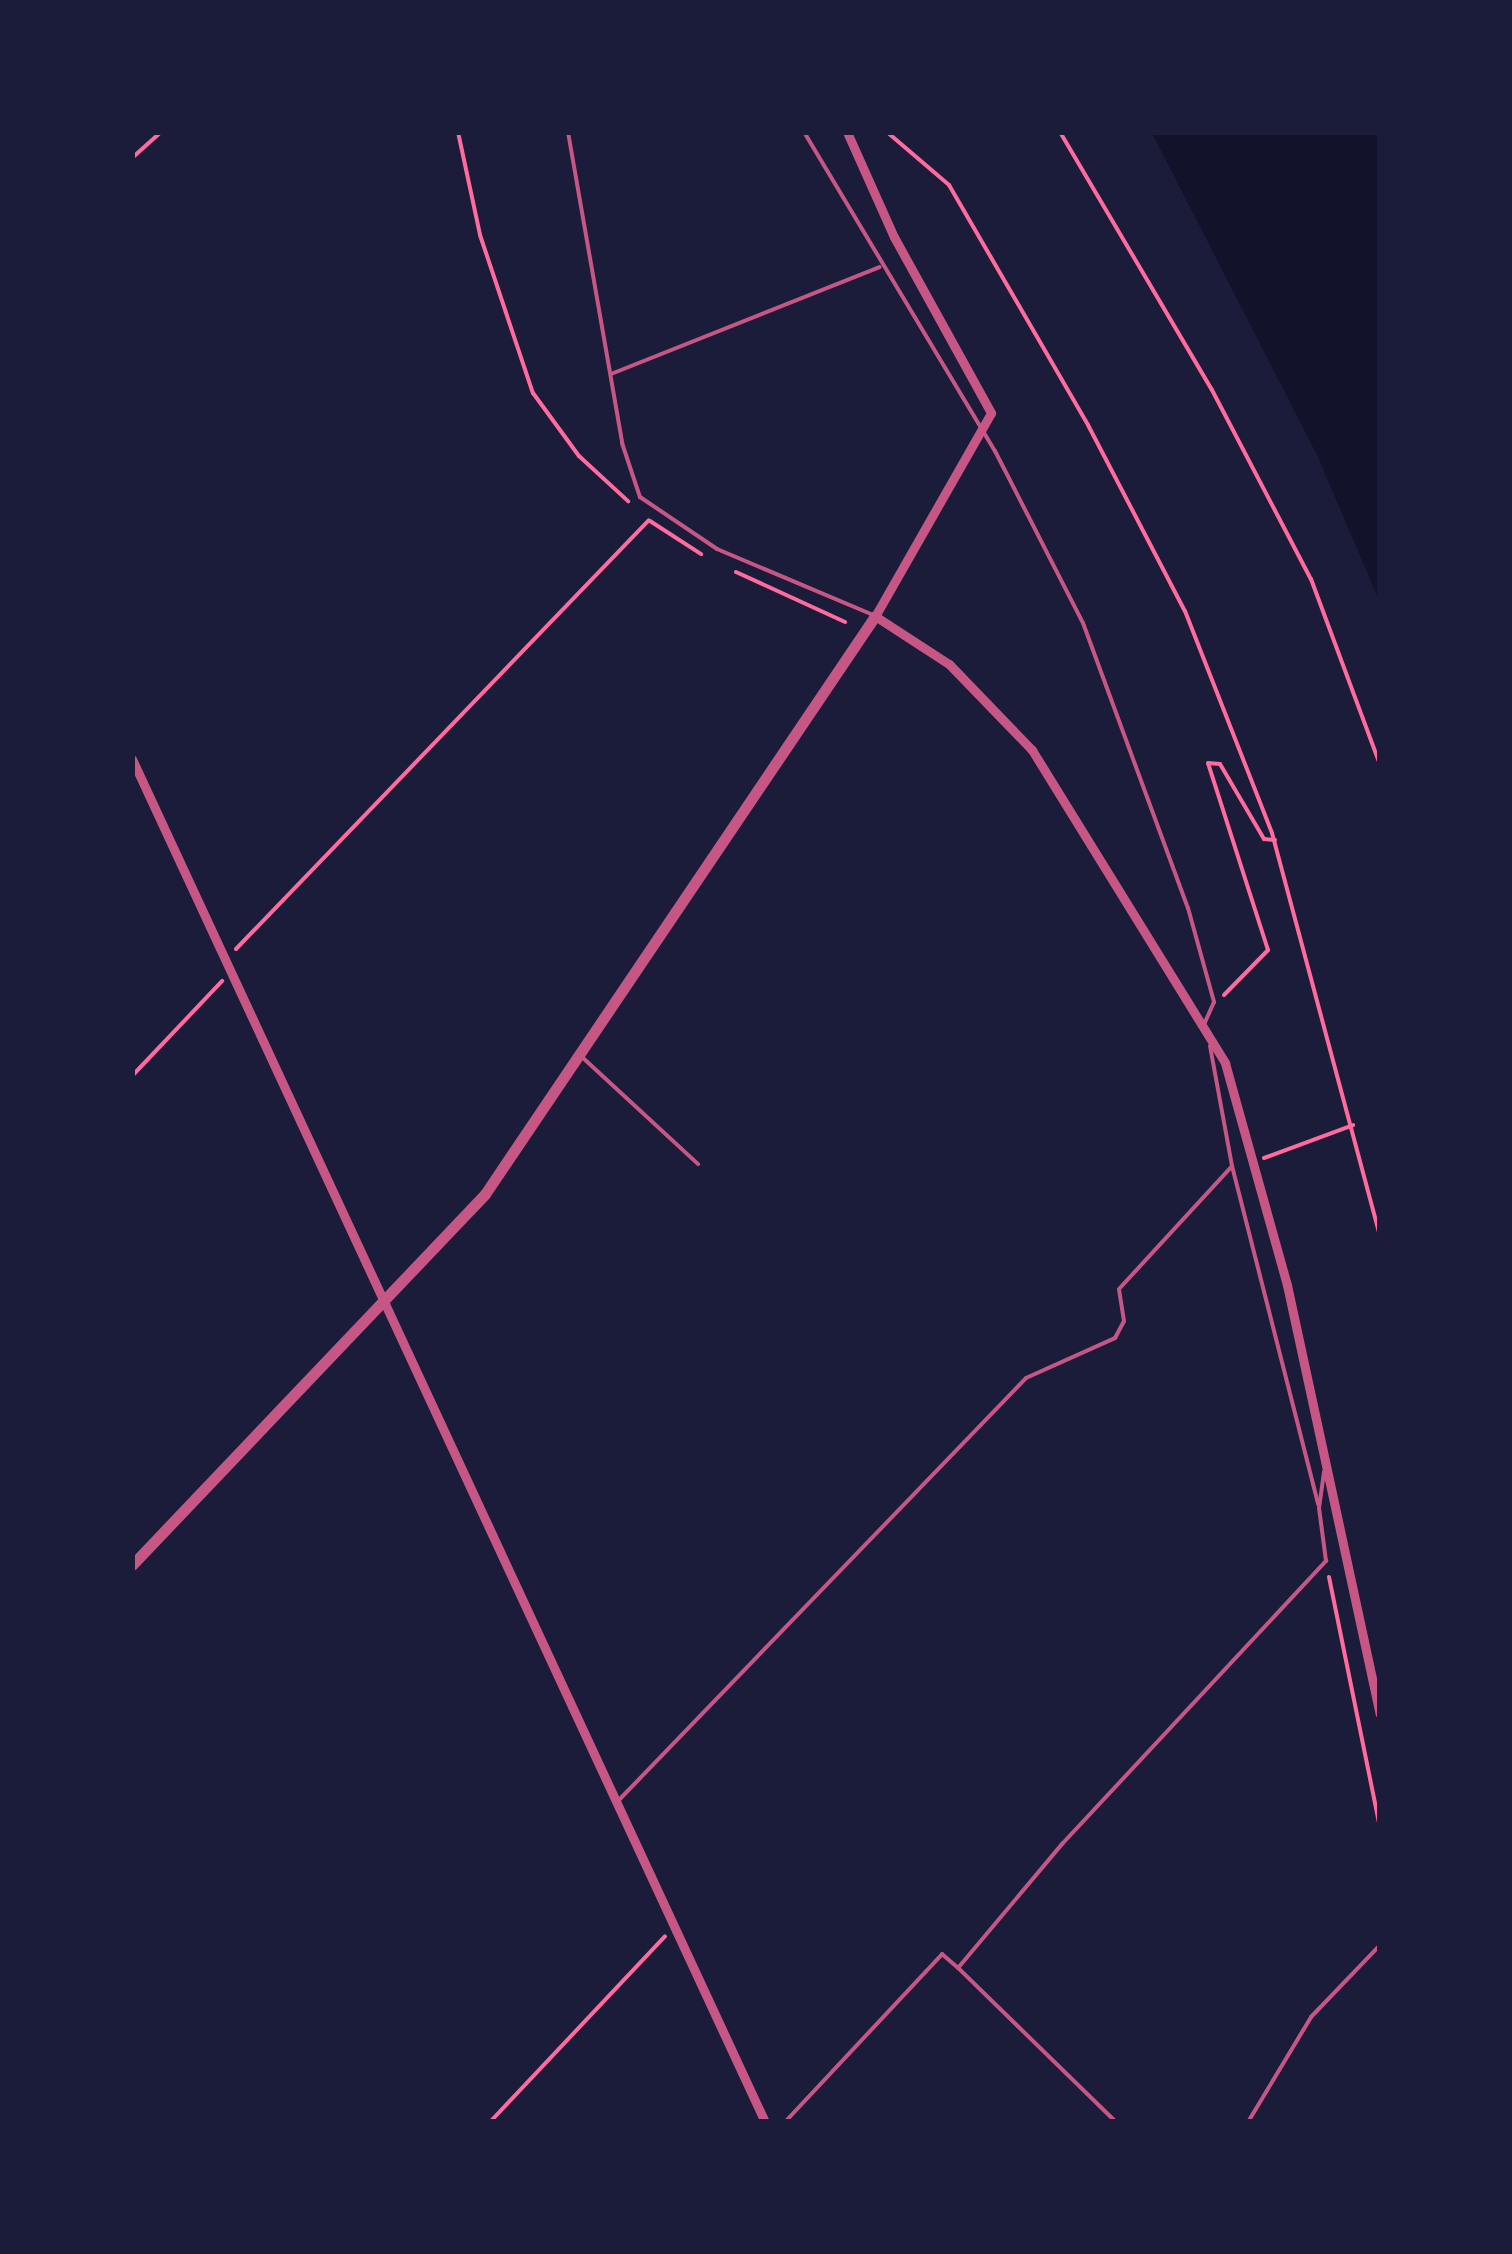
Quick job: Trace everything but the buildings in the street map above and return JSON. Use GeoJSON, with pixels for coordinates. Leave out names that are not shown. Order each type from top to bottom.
{"type":"FeatureCollection","features":[{"type":"Feature","properties":{"kind":"street"},"geometry":{"type":"LineString","coordinates":[[132,1565],[485,1194],[582,1057],[875,616],[982,434],[991,413],[986,398],[894,237],[847,132]]}},
{"type":"Feature","properties":{"kind":"street"},"geometry":{"type":"LineString","coordinates":[[875,616],[949,664],[1032,750],[1204,1024],[1236,1086],[1326,1457],[1380,1714]]}},
{"type":"Feature","properties":{"kind":"street"},"geometry":{"type":"LineString","coordinates":[[132,758],[765,2122]]}},
{"type":"Feature","properties":{"kind":"lane"},"geometry":{"type":"LineString","coordinates":[[568,132],[630,476],[657,514],[743,562],[875,616]]}},
{"type":"Feature","properties":{"kind":"lane"},"geometry":{"type":"LineString","coordinates":[[804,132],[880,267],[982,434],[1083,624],[1188,908],[1212,998],[1204,1024]]}},
{"type":"Feature","properties":{"kind":"lane"},"geometry":{"type":"LineString","coordinates":[[611,374],[880,267]]}},
{"type":"Feature","properties":{"kind":"lane"},"geometry":{"type":"LineString","coordinates":[[958,1968],[1063,1843],[1326,1561],[1319,1508],[1232,1166],[1211,1067],[1211,1038]]}},
{"type":"Feature","properties":{"kind":"lane"},"geometry":{"type":"LineString","coordinates":[[582,1057],[698,1164]]}},
{"type":"Feature","properties":{"kind":"lane"},"geometry":{"type":"LineString","coordinates":[[618,1801],[1026,1378],[1116,1338],[1124,1321],[1119,1289],[1232,1166]]}},
{"type":"Feature","properties":{"kind":"lane"},"geometry":{"type":"LineString","coordinates":[[1319,1508],[1326,1457]]}},
{"type":"Feature","properties":{"kind":"lane"},"geometry":{"type":"LineString","coordinates":[[1248,2122],[1311,2017],[1380,1945]]}},
{"type":"Feature","properties":{"kind":"lane"},"geometry":{"type":"LineString","coordinates":[[784,2122],[942,1954],[1116,2122]]}},
{"type":"Feature","properties":{"kind":"path"},"geometry":{"type":"LineString","coordinates":[[132,158],[161,132]]}},
{"type":"Feature","properties":{"kind":"path"},"geometry":{"type":"LineString","coordinates":[[458,132],[484,250],[534,393],[579,456],[649,520],[704,556]]}},
{"type":"Feature","properties":{"kind":"path"},"geometry":{"type":"LineString","coordinates":[[888,132],[949,185],[1088,425],[1185,612],[1274,840],[1380,1236]]}},
{"type":"Feature","properties":{"kind":"path"},"geometry":{"type":"LineString","coordinates":[[1060,132],[1212,390],[1311,579],[1380,765]]}},
{"type":"Feature","properties":{"kind":"path"},"geometry":{"type":"LineString","coordinates":[[225,959],[657,514]]}},
{"type":"Feature","properties":{"kind":"path"},"geometry":{"type":"LineString","coordinates":[[732,570],[845,622]]}},
{"type":"Feature","properties":{"kind":"path"},"geometry":{"type":"LineString","coordinates":[[1212,998],[1235,988],[1268,950],[1208,762],[1220,764],[1264,840],[1274,840]]}},
{"type":"Feature","properties":{"kind":"path"},"geometry":{"type":"LineString","coordinates":[[132,1076],[231,972]]}},
{"type":"Feature","properties":{"kind":"path"},"geometry":{"type":"LineString","coordinates":[[1257,1161],[1353,1124]]}},
{"type":"Feature","properties":{"kind":"path"},"geometry":{"type":"LineString","coordinates":[[1326,1561],[1380,1827]]}},
{"type":"Feature","properties":{"kind":"path"},"geometry":{"type":"LineString","coordinates":[[490,2122],[674,1926]]}},
{"type":"Feature","properties":{"kind":"shaded area"},"geometry":{"type":"Polygon","coordinates":[[[1152,133],[1379,133],[1379,600],[1317,455],[1152,133]]]}}]}
